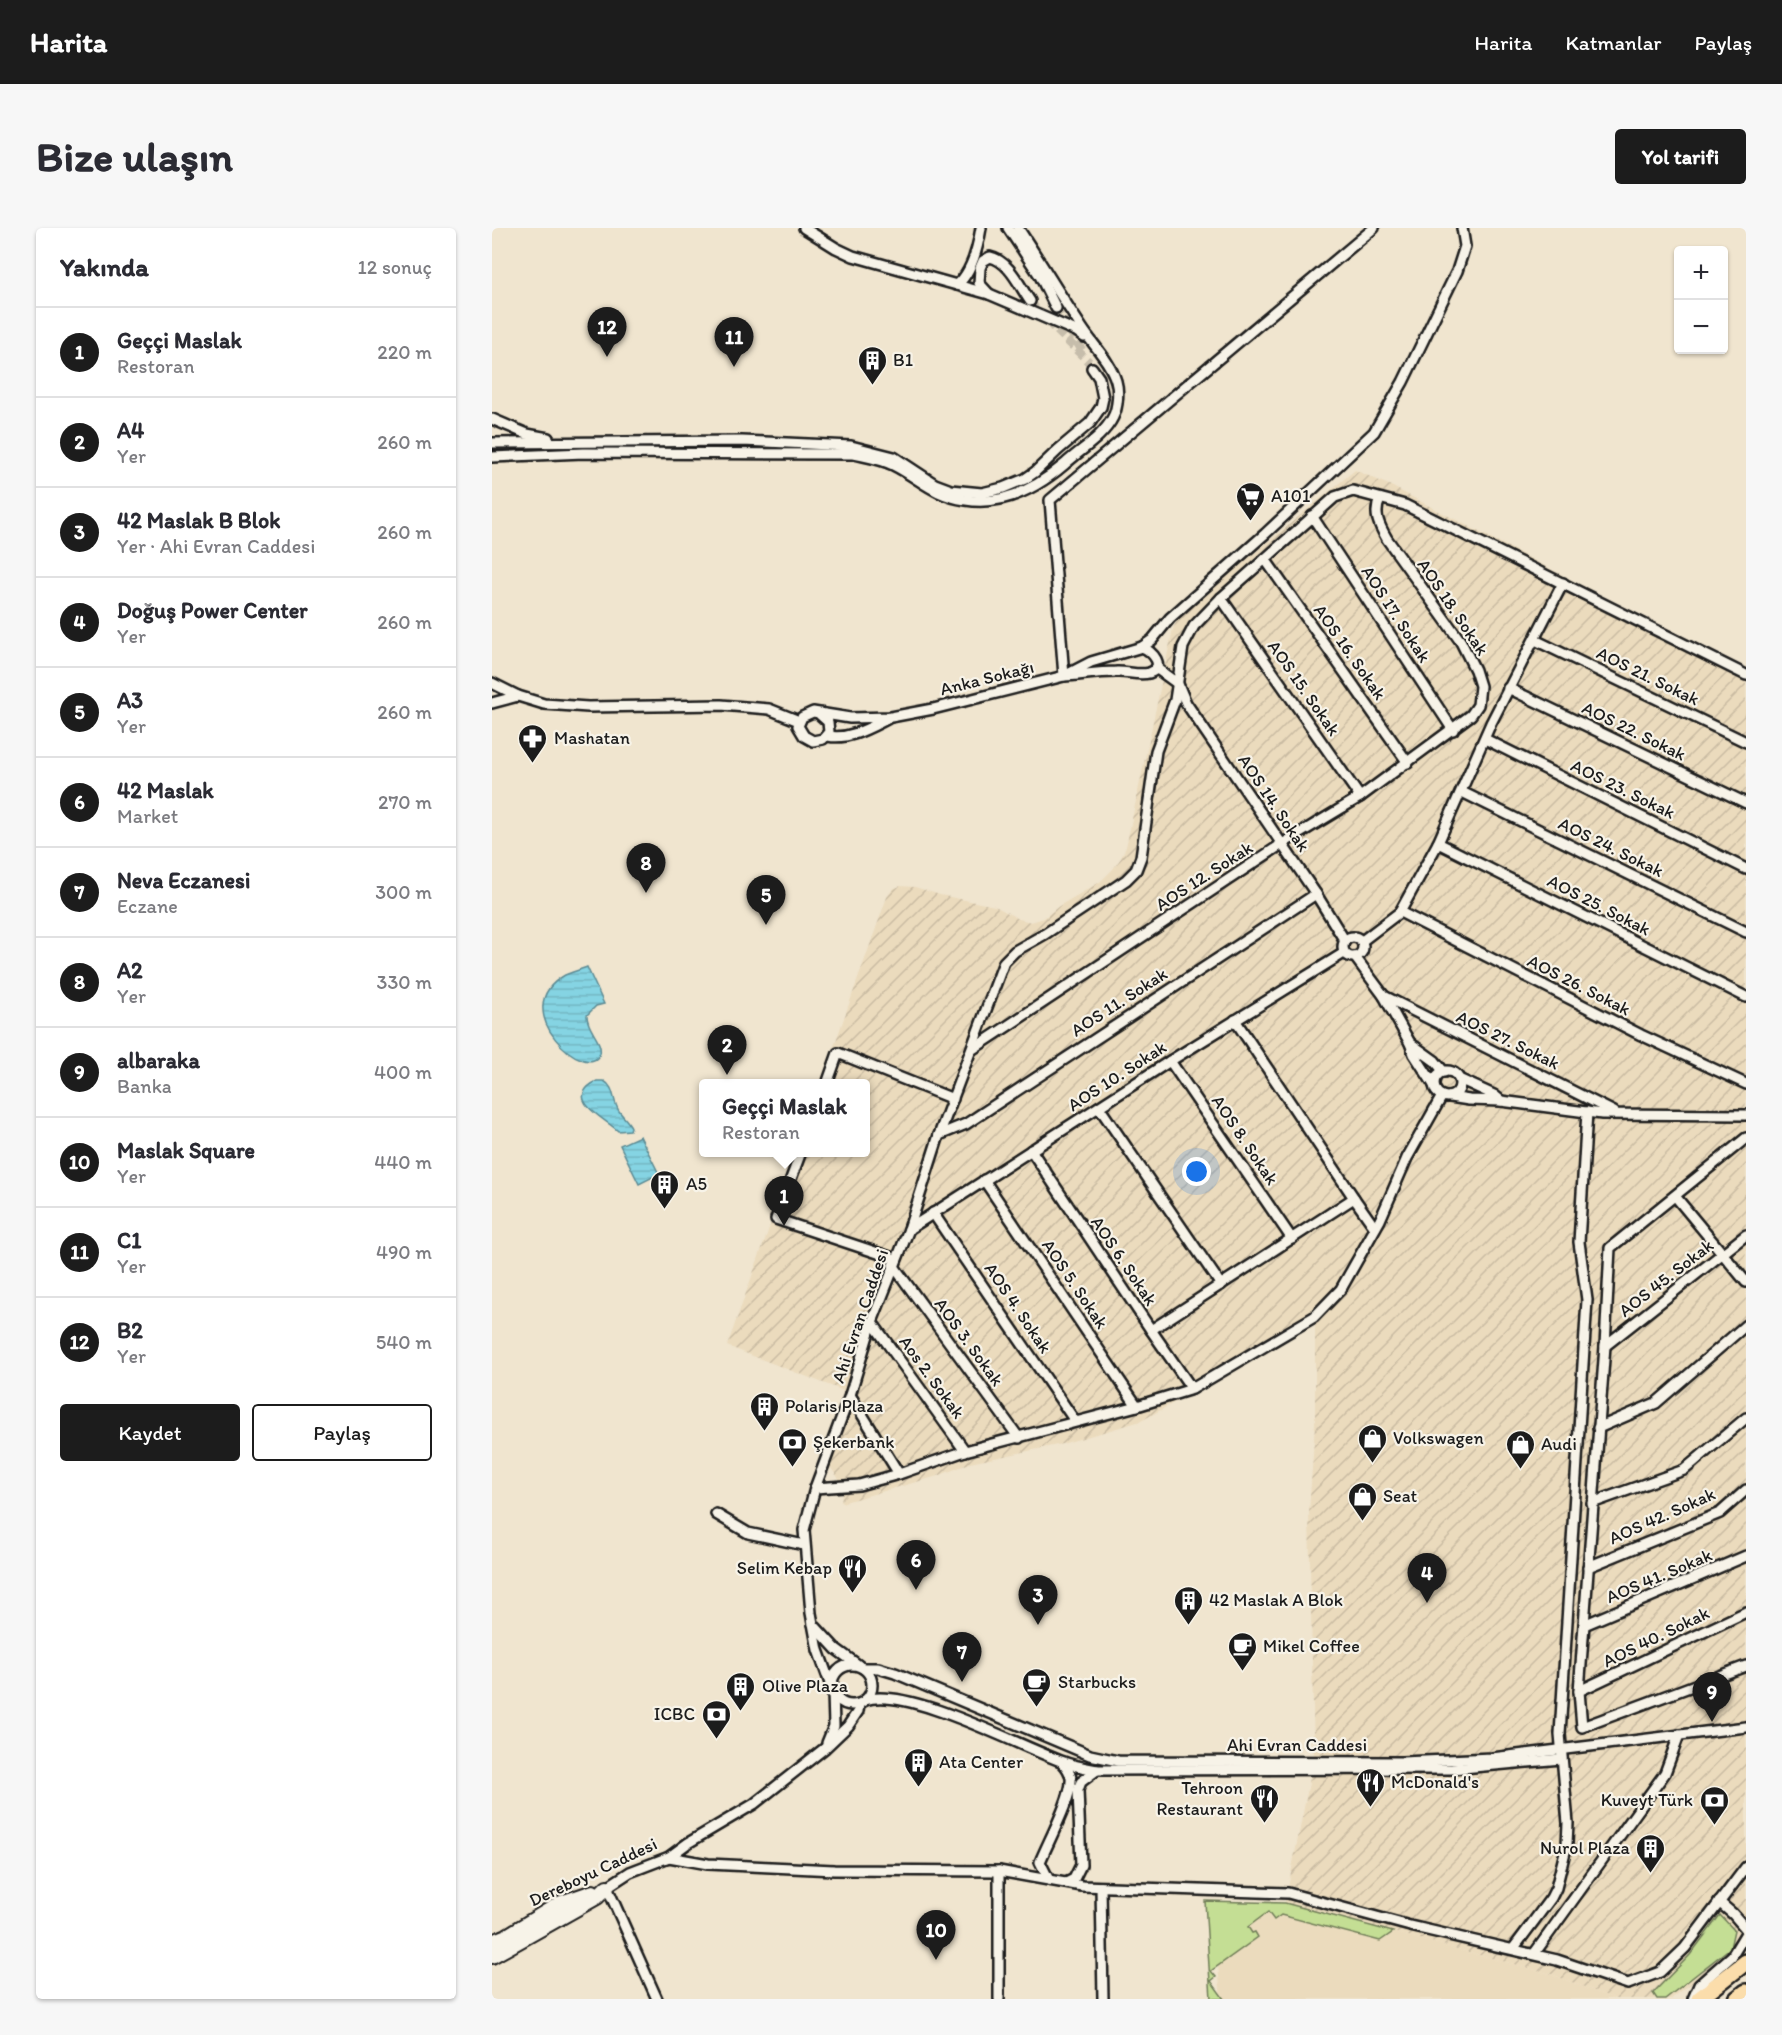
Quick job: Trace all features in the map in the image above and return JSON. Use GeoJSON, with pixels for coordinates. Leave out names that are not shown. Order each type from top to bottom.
{"type":"FeatureCollection","features":[{"type":"Feature","properties":{"kind":"main road"},"geometry":{"type":"LineString","coordinates":[[1699,1999],[1746,1962]]}},
{"type":"Feature","properties":{"kind":"main road"},"geometry":{"type":"LineString","coordinates":[[1737,1999],[1746,1992]]}},
{"type":"Feature","properties":{"kind":"street"},"geometry":{"type":"LineString","coordinates":[[804,228],[853,256],[988,294],[1076,331],[1093,344]]}},
{"type":"Feature","properties":{"kind":"street"},"geometry":{"type":"LineString","coordinates":[[957,285],[964,278],[975,256],[981,228]]}},
{"type":"Feature","properties":{"kind":"street"},"geometry":{"type":"LineString","coordinates":[[1008,228],[1040,276],[1056,308]]}},
{"type":"Feature","properties":{"kind":"street"},"geometry":{"type":"LineString","coordinates":[[492,457],[584,453],[854,454],[894,465],[919,483],[951,497],[983,502],[1002,499],[1033,488],[1107,427],[1114,416],[1117,403],[1117,383],[1110,368],[1018,228]]}},
{"type":"Feature","properties":{"kind":"street"},"geometry":{"type":"LineString","coordinates":[[1156,665],[1151,672],[1145,674],[1112,672],[1064,676],[1050,500],[1374,228]]}},
{"type":"Feature","properties":{"kind":"street"},"geometry":{"type":"LineString","coordinates":[[1142,647],[1152,640],[1170,618],[1265,534],[1374,432],[1403,382],[1457,271],[1465,246],[1462,228]]}},
{"type":"Feature","properties":{"kind":"street"},"geometry":{"type":"LineString","coordinates":[[988,294],[980,283],[980,274],[983,261],[990,257],[999,259],[1005,265],[1030,301]]}},
{"type":"Feature","properties":{"kind":"street"},"geometry":{"type":"LineString","coordinates":[[492,443],[742,441],[851,446],[894,457],[935,484],[951,490],[982,493],[1025,479],[1090,423],[1101,407],[1103,398],[1099,378],[1092,368]]}},
{"type":"Feature","properties":{"kind":"street"},"geometry":{"type":"LineString","coordinates":[[492,419],[527,434],[574,443]]}},
{"type":"Feature","properties":{"kind":"street","name":"Ahi Evran Caddesi"},"geometry":{"type":"LineString","coordinates":[[825,1748],[834,1726],[832,1689],[820,1657],[813,1624],[804,1545],[804,1530],[815,1488],[850,1395],[872,1322],[909,1228],[939,1135],[1004,962],[1015,951],[1045,934],[1126,880],[1136,870],[1141,857],[1156,751],[1171,714],[1183,647],[1194,626],[1221,598],[1312,516],[1335,497],[1353,491],[1405,505],[1746,675]]}},
{"type":"Feature","properties":{"kind":"street","name":"AOS 18. Sokak"},"geometry":{"type":"LineString","coordinates":[[1380,499],[1377,506],[1377,521],[1382,530],[1400,560],[1461,642],[1475,670],[1480,686],[1478,705],[1471,715],[1453,730]]}},
{"type":"Feature","properties":{"kind":"street","name":"AOS 17. Sokak"},"geometry":{"type":"LineString","coordinates":[[1312,516],[1453,730]]}},
{"type":"Feature","properties":{"kind":"street","name":"AOS 16. Sokak"},"geometry":{"type":"LineString","coordinates":[[1265,559],[1407,763]]}},
{"type":"Feature","properties":{"kind":"street"},"geometry":{"type":"LineString","coordinates":[[1362,941],[1400,912],[1438,843],[1508,688],[1563,583]]}},
{"type":"Feature","properties":{"kind":"street","name":"AOS 15. Sokak"},"geometry":{"type":"LineString","coordinates":[[1221,598],[1360,797]]}},
{"type":"Feature","properties":{"kind":"street","name":"AOS 21. Sokak"},"geometry":{"type":"LineString","coordinates":[[1535,640],[1746,742]]}},
{"type":"Feature","properties":{"kind":"street"},"geometry":{"type":"LineString","coordinates":[[1142,647],[1151,651],[1156,665],[1178,684]]}},
{"type":"Feature","properties":{"kind":"street","name":"Anka Sokağı"},"geometry":{"type":"LineString","coordinates":[[815,713],[850,718],[891,717],[1064,676],[1091,662],[1142,647]]}},
{"type":"Feature","properties":{"kind":"street"},"geometry":{"type":"LineString","coordinates":[[492,683],[518,696],[544,704],[588,707],[721,705],[769,709],[799,721]]}},
{"type":"Feature","properties":{"kind":"street","name":"AOS 14. Sokak"},"geometry":{"type":"LineString","coordinates":[[1178,684],[1186,703],[1316,894],[1345,941]]}},
{"type":"Feature","properties":{"kind":"street","name":"AOS 22. Sokak"},"geometry":{"type":"LineString","coordinates":[[1508,688],[1746,803]]}},
{"type":"Feature","properties":{"kind":"street"},"geometry":{"type":"LineString","coordinates":[[492,703],[518,696]]}},
{"type":"Feature","properties":{"kind":"street"},"geometry":{"type":"LineString","coordinates":[[828,736],[830,728],[828,722],[815,713],[802,717],[799,721],[800,731],[807,740],[818,742],[828,736],[842,737],[862,732],[891,717]]}},
{"type":"Feature","properties":{"kind":"street","name":"AOS 12. Sokak"},"geometry":{"type":"LineString","coordinates":[[973,1048],[1282,844],[1360,797],[1453,730]]}},
{"type":"Feature","properties":{"kind":"street","name":"AOS 23. Sokak"},"geometry":{"type":"LineString","coordinates":[[1485,739],[1746,869]]}},
{"type":"Feature","properties":{"kind":"street","name":"AOS 24. Sokak"},"geometry":{"type":"LineString","coordinates":[[1462,792],[1746,932]]}},
{"type":"Feature","properties":{"kind":"street","name":"AOS 25. Sokak"},"geometry":{"type":"LineString","coordinates":[[1438,843],[1746,997]]}},
{"type":"Feature","properties":{"kind":"street","name":"AOS 11. Sokak"},"geometry":{"type":"LineString","coordinates":[[939,1135],[966,1124],[1316,894]]}},
{"type":"Feature","properties":{"kind":"street","name":"AOS 26. Sokak"},"geometry":{"type":"LineString","coordinates":[[1400,912],[1641,1035],[1746,1084]]}},
{"type":"Feature","properties":{"kind":"street"},"geometry":{"type":"LineString","coordinates":[[1353,936],[1362,941],[1363,951],[1355,957],[1349,957],[1344,953],[1345,941],[1353,936]]}},
{"type":"Feature","properties":{"kind":"street","name":"AOS 10. Sokak"},"geometry":{"type":"LineString","coordinates":[[909,1228],[1344,953]]}},
{"type":"Feature","properties":{"kind":"street"},"geometry":{"type":"LineString","coordinates":[[1355,957],[1383,996],[1435,1090],[1446,1096],[1618,1114],[1746,1115]]}},
{"type":"Feature","properties":{"kind":"street","name":"AOS 27. Sokak"},"geometry":{"type":"LineString","coordinates":[[1383,996],[1618,1114]]}},
{"type":"Feature","properties":{"kind":"street"},"geometry":{"type":"LineString","coordinates":[[1235,1020],[1375,1228]]}},
{"type":"Feature","properties":{"kind":"street"},"geometry":{"type":"LineString","coordinates":[[1410,1042],[1435,1061],[1444,1072]]}},
{"type":"Feature","properties":{"kind":"street"},"geometry":{"type":"LineString","coordinates":[[828,1079],[838,1053],[953,1099]]}},
{"type":"Feature","properties":{"kind":"street","name":"AOS 8. Sokak"},"geometry":{"type":"LineString","coordinates":[[1170,1061],[1292,1239]]}},
{"type":"Feature","properties":{"kind":"street"},"geometry":{"type":"LineString","coordinates":[[1434,1086],[1437,1077],[1444,1072],[1453,1073],[1459,1079],[1494,1095],[1501,1101]]}},
{"type":"Feature","properties":{"kind":"street"},"geometry":{"type":"LineString","coordinates":[[1446,1096],[1454,1095],[1460,1088],[1459,1079]]}},
{"type":"Feature","properties":{"kind":"street"},"geometry":{"type":"LineString","coordinates":[[815,1488],[859,1485],[965,1451],[1137,1406],[1192,1389],[1314,1317],[1341,1289],[1375,1228],[1407,1158],[1446,1096]]}},
{"type":"Feature","properties":{"kind":"street"},"geometry":{"type":"LineString","coordinates":[[1099,1107],[1221,1285]]}},
{"type":"Feature","properties":{"kind":"street"},"geometry":{"type":"LineString","coordinates":[[1513,1949],[1545,1908],[1556,1888],[1567,1844],[1568,1823],[1560,1749],[1568,1582],[1587,1300],[1579,1242],[1587,1112]]}},
{"type":"Feature","properties":{"kind":"street"},"geometry":{"type":"LineString","coordinates":[[1746,1138],[1610,1248],[1605,1346],[1579,1691],[1582,1727],[1746,1666]]}},
{"type":"Feature","properties":{"kind":"street","name":"AOS 6. Sokak"},"geometry":{"type":"LineString","coordinates":[[1031,1150],[1192,1389]]}},
{"type":"Feature","properties":{"kind":"street"},"geometry":{"type":"LineString","coordinates":[[799,1157],[776,1219],[894,1262]]}},
{"type":"Feature","properties":{"kind":"street","name":"AOS 5. Sokak"},"geometry":{"type":"LineString","coordinates":[[984,1180],[1137,1406]]}},
{"type":"Feature","properties":{"kind":"street"},"geometry":{"type":"LineString","coordinates":[[1675,1196],[1746,1282]]}},
{"type":"Feature","properties":{"kind":"street"},"geometry":{"type":"LineString","coordinates":[[1151,1330],[1354,1198]]}},
{"type":"Feature","properties":{"kind":"street","name":"AOS 4. Sokak"},"geometry":{"type":"LineString","coordinates":[[933,1213],[1075,1422]]}},
{"type":"Feature","properties":{"kind":"street","name":"AOS 45. Sokak"},"geometry":{"type":"LineString","coordinates":[[1605,1346],[1746,1235]]}},
{"type":"Feature","properties":{"kind":"street","name":"AOS 3. Sokak"},"geometry":{"type":"LineString","coordinates":[[894,1262],[1019,1438]]}},
{"type":"Feature","properties":{"kind":"street","name":"Aos 2. Sokak"},"geometry":{"type":"LineString","coordinates":[[872,1322],[965,1451]]}},
{"type":"Feature","properties":{"kind":"street"},"geometry":{"type":"LineString","coordinates":[[1598,1428],[1656,1403],[1746,1325]]}},
{"type":"Feature","properties":{"kind":"street"},"geometry":{"type":"LineString","coordinates":[[850,1395],[899,1474]]}},
{"type":"Feature","properties":{"kind":"street"},"geometry":{"type":"LineString","coordinates":[[1592,1503],[1684,1470],[1746,1418]]}},
{"type":"Feature","properties":{"kind":"street","name":"AOS 42. Sokak"},"geometry":{"type":"LineString","coordinates":[[1588,1567],[1720,1513],[1746,1490]]}},
{"type":"Feature","properties":{"kind":"street"},"geometry":{"type":"LineString","coordinates":[[717,1514],[748,1533],[804,1545]]}},
{"type":"Feature","properties":{"kind":"street","name":"AOS 41. Sokak"},"geometry":{"type":"LineString","coordinates":[[1584,1625],[1746,1556]]}},
{"type":"Feature","properties":{"kind":"street","name":"AOS 40. Sokak"},"geometry":{"type":"LineString","coordinates":[[1579,1691],[1746,1612]]}},
{"type":"Feature","properties":{"kind":"street","name":"Ahi Evran Caddesi"},"geometry":{"type":"LineString","coordinates":[[813,1624],[836,1649],[862,1667],[878,1668],[895,1673],[1090,1755],[1118,1761],[1402,1762],[1511,1757],[1746,1727]]}},
{"type":"Feature","properties":{"kind":"street"},"geometry":{"type":"LineString","coordinates":[[846,1665],[862,1667],[871,1678],[872,1690],[862,1702],[853,1705],[841,1702],[832,1689],[835,1673],[846,1665]]}},
{"type":"Feature","properties":{"kind":"street","name":"Ahi Evran Caddesi"},"geometry":{"type":"LineString","coordinates":[[862,1702],[876,1697],[908,1701],[1062,1762],[1097,1770],[1440,1770],[1499,1767],[1561,1760]]}},
{"type":"Feature","properties":{"kind":"street","name":"Dereboyu Caddesi"},"geometry":{"type":"LineString","coordinates":[[492,1942],[507,1936],[561,1903],[607,1887],[630,1872],[669,1857],[687,1843],[754,1804],[825,1748],[848,1726],[862,1702]]}},
{"type":"Feature","properties":{"kind":"street"},"geometry":{"type":"LineString","coordinates":[[1534,1954],[1665,1773],[1679,1735]]}},
{"type":"Feature","properties":{"kind":"street"},"geometry":{"type":"LineString","coordinates":[[1049,1880],[1040,1862],[1071,1783],[1068,1768],[1062,1762]]}},
{"type":"Feature","properties":{"kind":"street"},"geometry":{"type":"LineString","coordinates":[[1066,1883],[1074,1879],[1081,1864],[1078,1790],[1080,1782],[1097,1770]]}},
{"type":"Feature","properties":{"kind":"street"},"geometry":{"type":"LineString","coordinates":[[669,1857],[708,1863],[834,1870],[999,1871],[1101,1887],[1288,1893],[1410,1926],[1534,1954],[1628,1983],[1660,1972],[1685,1948],[1746,1868]]}},
{"type":"Feature","properties":{"kind":"street"},"geometry":{"type":"LineString","coordinates":[[999,1871],[999,1999]]}},
{"type":"Feature","properties":{"kind":"street"},"geometry":{"type":"LineString","coordinates":[[492,1956],[597,1897],[607,1887],[657,1999]]}},
{"type":"Feature","properties":{"kind":"street"},"geometry":{"type":"LineString","coordinates":[[1101,1887],[1103,1999]]}},
{"type":"Feature","properties":{"kind":"street"},"geometry":{"type":"LineString","coordinates":[[1693,1999],[1699,1985],[1732,1956],[1746,1931],[1733,1914],[1719,1902]]}},
{"type":"Feature","properties":{"kind":"shaded area"},"geometry":{"type":"Polygon","coordinates":[[[1355,470],[1389,485],[1746,671],[1746,1941],[1671,1999],[1615,1999],[1551,1974],[1285,1903],[1314,1758],[1309,1513],[1315,1424],[1315,1324],[1141,1421],[1062,1444],[970,1463],[938,1476],[841,1503],[843,1484],[830,1467],[857,1396],[727,1346],[795,1157],[870,1157],[870,1079],[822,1079],[887,897],[893,889],[900,886],[915,887],[940,895],[995,906],[1019,919],[1031,922],[1044,918],[1059,906],[1100,882],[1113,869],[1126,847],[1173,629],[1179,616],[1355,470]]]}},
{"type":"Feature","properties":{"kind":"shaded area"},"geometry":{"type":"Polygon","coordinates":[[[1285,1903],[1551,1974],[1615,1999],[1221,1999],[1213,1908],[1285,1903]]]}},
{"type":"Feature","properties":{"kind":"green space"},"geometry":{"type":"Polygon","coordinates":[[[1205,1901],[1285,1903],[1393,1932],[1380,1941],[1281,1915],[1274,1920],[1268,1912],[1248,1927],[1258,1937],[1211,1971],[1216,1977],[1211,1981],[1224,1999],[1211,1999],[1205,1901]]]}},
{"type":"Feature","properties":{"kind":"green space"},"geometry":{"type":"Polygon","coordinates":[[[1720,1915],[1734,1930],[1730,1948],[1665,1999],[1657,1999],[1653,1993],[1690,1955],[1720,1915]]]}},
{"type":"Feature","properties":{"kind":"water"},"geometry":{"type":"Polygon","coordinates":[[[587,967],[604,1004],[596,1006],[587,1015],[587,1020],[600,1048],[600,1053],[593,1060],[582,1059],[568,1052],[546,1023],[543,1006],[548,990],[565,975],[587,967]]]}},
{"type":"Feature","properties":{"kind":"water"},"geometry":{"type":"Polygon","coordinates":[[[597,1081],[604,1081],[608,1084],[617,1107],[631,1127],[630,1130],[618,1131],[597,1115],[585,1102],[583,1095],[587,1088],[597,1081]]]}},
{"type":"Feature","properties":{"kind":"water"},"geometry":{"type":"Polygon","coordinates":[[[640,1136],[659,1174],[639,1184],[620,1145],[640,1136]]]}},
{"type":"Feature","properties":{"kind":"tunnel"},"geometry":{"type":"LineString","coordinates":[[1030,301],[1038,312],[1089,362]]}},
{"type":"Feature","properties":{"kind":"tunnel"},"geometry":{"type":"LineString","coordinates":[[1056,308],[1083,352]]}},
{"type":"Feature","properties":{"kind":"place","name":"B2"},"geometry":{"type":"Point","coordinates":[607,357]}},
{"type":"Feature","properties":{"kind":"place","name":"C1"},"geometry":{"type":"Point","coordinates":[734,367]}},
{"type":"Feature","properties":{"kind":"place","name":"B1"},"geometry":{"type":"Point","coordinates":[872,386]}},
{"type":"Feature","properties":{"kind":"place","name":"A101"},"geometry":{"type":"Point","coordinates":[1250,522]}},
{"type":"Feature","properties":{"kind":"place","name":"Mashatan"},"geometry":{"type":"Point","coordinates":[533,764]}},
{"type":"Feature","properties":{"kind":"place","name":"A2"},"geometry":{"type":"Point","coordinates":[646,893]}},
{"type":"Feature","properties":{"kind":"place","name":"A3"},"geometry":{"type":"Point","coordinates":[766,925]}},
{"type":"Feature","properties":{"kind":"place","name":"A4"},"geometry":{"type":"Point","coordinates":[727,1075]}},
{"type":"Feature","properties":{"kind":"place","name":"A5"},"geometry":{"type":"Point","coordinates":[665,1210]}},
{"type":"Feature","properties":{"kind":"place","name":"Geççi Maslak"},"geometry":{"type":"Point","coordinates":[784,1226]}},
{"type":"Feature","properties":{"kind":"place","name":"Polaris Plaza"},"geometry":{"type":"Point","coordinates":[764,1432]}},
{"type":"Feature","properties":{"kind":"place","name":"Volkswagen"},"geometry":{"type":"Point","coordinates":[1372,1464]}},
{"type":"Feature","properties":{"kind":"place","name":"Şekerbank"},"geometry":{"type":"Point","coordinates":[792,1468]}},
{"type":"Feature","properties":{"kind":"place","name":"Audi"},"geometry":{"type":"Point","coordinates":[1520,1470]}},
{"type":"Feature","properties":{"kind":"place","name":"Seat"},"geometry":{"type":"Point","coordinates":[1362,1522]}},
{"type":"Feature","properties":{"kind":"place","name":"42 Maslak"},"geometry":{"type":"Point","coordinates":[916,1590]}},
{"type":"Feature","properties":{"kind":"place","name":"Selim Kebap"},"geometry":{"type":"Point","coordinates":[853,1594]}},
{"type":"Feature","properties":{"kind":"place","name":"Doğuş Power Center"},"geometry":{"type":"Point","coordinates":[1427,1603]}},
{"type":"Feature","properties":{"kind":"place","name":"42 Maslak B Blok"},"geometry":{"type":"Point","coordinates":[1038,1625]}},
{"type":"Feature","properties":{"kind":"place","name":"42 Maslak A Blok"},"geometry":{"type":"Point","coordinates":[1188,1626]}},
{"type":"Feature","properties":{"kind":"place","name":"Mikel Coffee"},"geometry":{"type":"Point","coordinates":[1242,1672]}},
{"type":"Feature","properties":{"kind":"place","name":"Neva Eczanesi"},"geometry":{"type":"Point","coordinates":[962,1682]}},
{"type":"Feature","properties":{"kind":"place","name":"Starbucks"},"geometry":{"type":"Point","coordinates":[1037,1708]}},
{"type":"Feature","properties":{"kind":"place","name":"Olive Plaza"},"geometry":{"type":"Point","coordinates":[741,1712]}},
{"type":"Feature","properties":{"kind":"place","name":"albaraka"},"geometry":{"type":"Point","coordinates":[1712,1722]}},
{"type":"Feature","properties":{"kind":"place","name":"ICBC"},"geometry":{"type":"Point","coordinates":[716,1740]}},
{"type":"Feature","properties":{"kind":"place","name":"Ata Center"},"geometry":{"type":"Point","coordinates":[918,1788]}},
{"type":"Feature","properties":{"kind":"place","name":"McDonald's"},"geometry":{"type":"Point","coordinates":[1370,1808]}},
{"type":"Feature","properties":{"kind":"place","name":"Tehroon Restaurant"},"geometry":{"type":"Point","coordinates":[1264,1824]}},
{"type":"Feature","properties":{"kind":"place","name":"Kuveyt Türk"},"geometry":{"type":"Point","coordinates":[1714,1826]}},
{"type":"Feature","properties":{"kind":"place","name":"Nurol Plaza"},"geometry":{"type":"Point","coordinates":[1651,1874]}},
{"type":"Feature","properties":{"kind":"place","name":"Maslak Square"},"geometry":{"type":"Point","coordinates":[936,1960]}}]}
